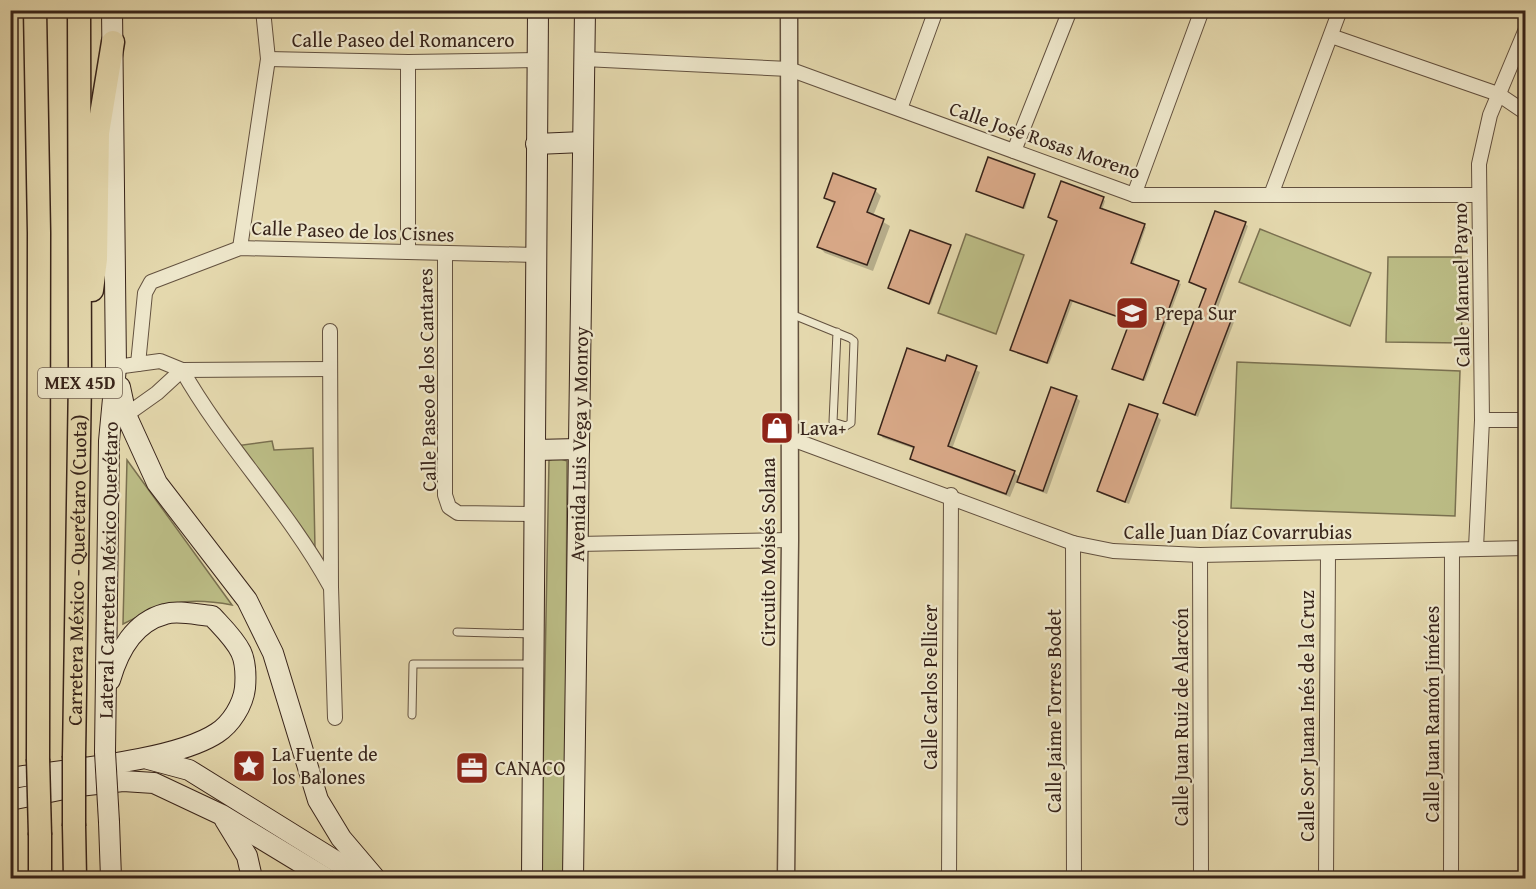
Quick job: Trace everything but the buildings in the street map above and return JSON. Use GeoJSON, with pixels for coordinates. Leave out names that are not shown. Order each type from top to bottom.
{"type":"FeatureCollection","features":[{"type":"Feature","properties":{"kind":"highway","name":"Carretera México - Querétaro (Cuota)"},"geometry":{"type":"LineString","coordinates":[[35,10],[39,233],[38,759],[40,879]]}},
{"type":"Feature","properties":{"kind":"highway","name":"Carretera México - Querétaro (Cuota)"},"geometry":{"type":"LineString","coordinates":[[75,879],[74,756],[80,378],[79,10]]}},
{"type":"Feature","properties":{"kind":"highway"},"geometry":{"type":"LineString","coordinates":[[80,378],[96,259],[98,133],[113,42]]}},
{"type":"Feature","properties":{"kind":"main road","name":"Lateral Carretera México Querétaro"},"geometry":{"type":"LineString","coordinates":[[111,879],[104,703],[109,441],[116,367],[112,10]]}},
{"type":"Feature","properties":{"kind":"main road"},"geometry":{"type":"LineString","coordinates":[[532,879],[538,10]]}},
{"type":"Feature","properties":{"kind":"main road","name":"Avenida Luis Vega y Monroy"},"geometry":{"type":"LineString","coordinates":[[573,879],[585,10]]}},
{"type":"Feature","properties":{"kind":"main road"},"geometry":{"type":"LineString","coordinates":[[536,144],[583,142]]}},
{"type":"Feature","properties":{"kind":"main road"},"geometry":{"type":"LineString","coordinates":[[116,367],[126,415],[157,483],[247,600],[273,653],[318,800],[341,838],[375,879]]}},
{"type":"Feature","properties":{"kind":"main road"},"geometry":{"type":"LineString","coordinates":[[535,450],[579,449]]}},
{"type":"Feature","properties":{"kind":"main road"},"geometry":{"type":"LineString","coordinates":[[10,778],[143,757],[196,744],[217,733],[232,720],[244,694],[247,674],[242,653],[212,616],[165,613],[130,637],[116,658],[104,703]]}},
{"type":"Feature","properties":{"kind":"main road"},"geometry":{"type":"LineString","coordinates":[[143,757],[189,770],[363,879]]}},
{"type":"Feature","properties":{"kind":"main road"},"geometry":{"type":"LineString","coordinates":[[10,800],[123,781],[154,783],[222,815],[326,879]]}},
{"type":"Feature","properties":{"kind":"main road"},"geometry":{"type":"LineString","coordinates":[[222,815],[247,856],[252,879]]}},
{"type":"Feature","properties":{"kind":"street"},"geometry":{"type":"LineString","coordinates":[[240,248],[268,59],[263,10]]}},
{"type":"Feature","properties":{"kind":"street","name":"Circuito Moisés Solana"},"geometry":{"type":"LineString","coordinates":[[786,879],[790,540],[789,10]]}},
{"type":"Feature","properties":{"kind":"street"},"geometry":{"type":"LineString","coordinates":[[900,109],[936,10]]}},
{"type":"Feature","properties":{"kind":"street"},"geometry":{"type":"LineString","coordinates":[[1014,151],[1071,10]]}},
{"type":"Feature","properties":{"kind":"street"},"geometry":{"type":"LineString","coordinates":[[1134,195],[1202,10]]}},
{"type":"Feature","properties":{"kind":"street"},"geometry":{"type":"LineString","coordinates":[[1271,195],[1340,10]]}},
{"type":"Feature","properties":{"kind":"street","name":"Calle Manuel Payno"},"geometry":{"type":"LineString","coordinates":[[1476,548],[1482,420],[1479,164],[1484,136],[1498,94],[1526,29]]}},
{"type":"Feature","properties":{"kind":"street"},"geometry":{"type":"LineString","coordinates":[[1331,36],[1498,94],[1526,113]]}},
{"type":"Feature","properties":{"kind":"street","name":"Calle Paseo del Romancero"},"geometry":{"type":"LineString","coordinates":[[268,59],[408,62],[537,60]]}},
{"type":"Feature","properties":{"kind":"street","name":"Calle José Rosas Moreno"},"geometry":{"type":"LineString","coordinates":[[584,60],[789,69],[1134,195],[1479,195]]}},
{"type":"Feature","properties":{"kind":"street"},"geometry":{"type":"LineString","coordinates":[[408,62],[408,252]]}},
{"type":"Feature","properties":{"kind":"street","name":"Calle Paseo de los Cisnes"},"geometry":{"type":"LineString","coordinates":[[138,364],[145,293],[151,282],[240,248],[536,255]]}},
{"type":"Feature","properties":{"kind":"street","name":"Calle Paseo de los Cantares"},"geometry":{"type":"LineString","coordinates":[[445,253],[445,495],[449,507],[458,513],[536,514]]}},
{"type":"Feature","properties":{"kind":"street"},"geometry":{"type":"LineString","coordinates":[[330,331],[331,587],[335,718]]}},
{"type":"Feature","properties":{"kind":"street"},"geometry":{"type":"LineString","coordinates":[[116,367],[160,361],[182,370],[330,369]]}},
{"type":"Feature","properties":{"kind":"street"},"geometry":{"type":"LineString","coordinates":[[126,415],[157,393],[182,370]]}},
{"type":"Feature","properties":{"kind":"street"},"geometry":{"type":"LineString","coordinates":[[182,370],[202,404],[310,550],[331,587]]}},
{"type":"Feature","properties":{"kind":"street"},"geometry":{"type":"LineString","coordinates":[[1482,420],[1526,420]]}},
{"type":"Feature","properties":{"kind":"street","name":"Calle Juan Díaz Covarrubias"},"geometry":{"type":"LineString","coordinates":[[789,438],[951,495],[1073,543],[1113,551],[1200,555],[1526,548]]}},
{"type":"Feature","properties":{"kind":"street","name":"Calle Carlos Pellicer"},"geometry":{"type":"LineString","coordinates":[[949,879],[951,495]]}},
{"type":"Feature","properties":{"kind":"street"},"geometry":{"type":"LineString","coordinates":[[577,544],[790,540]]}},
{"type":"Feature","properties":{"kind":"street","name":"Calle Jaime Torres Bodet"},"geometry":{"type":"LineString","coordinates":[[1073,543],[1074,879]]}},
{"type":"Feature","properties":{"kind":"street","name":"Calle Juan Ramón Jiménes"},"geometry":{"type":"LineString","coordinates":[[1451,879],[1452,550]]}},
{"type":"Feature","properties":{"kind":"street","name":"Calle Sor Juana Inés de la Cruz"},"geometry":{"type":"LineString","coordinates":[[1326,879],[1328,554]]}},
{"type":"Feature","properties":{"kind":"street","name":"Calle Juan Ruiz de Alarcón"},"geometry":{"type":"LineString","coordinates":[[1200,555],[1201,879]]}},
{"type":"Feature","properties":{"kind":"lane"},"geometry":{"type":"LineString","coordinates":[[789,314],[837,332],[854,341],[851,423],[846,426],[834,422],[837,332]]}},
{"type":"Feature","properties":{"kind":"lane"},"geometry":{"type":"LineString","coordinates":[[457,632],[535,634]]}},
{"type":"Feature","properties":{"kind":"lane"},"geometry":{"type":"LineString","coordinates":[[412,715],[413,664],[535,664]]}},
{"type":"Feature","properties":{"kind":"green space"},"geometry":{"type":"Polygon","coordinates":[[[1260,229],[1371,273],[1350,326],[1239,282],[1260,229]]]}},
{"type":"Feature","properties":{"kind":"green space"},"geometry":{"type":"Polygon","coordinates":[[[966,234],[1024,255],[996,334],[938,313],[966,234]]]}},
{"type":"Feature","properties":{"kind":"green space"},"geometry":{"type":"Polygon","coordinates":[[[1388,257],[1461,257],[1462,343],[1386,342],[1388,257]]]}},
{"type":"Feature","properties":{"kind":"green space"},"geometry":{"type":"Polygon","coordinates":[[[1237,362],[1460,371],[1455,516],[1231,508],[1237,362]]]}},
{"type":"Feature","properties":{"kind":"green space"},"geometry":{"type":"Polygon","coordinates":[[[272,441],[274,450],[313,448],[315,549],[235,446],[272,441]]]}},
{"type":"Feature","properties":{"kind":"green space"},"geometry":{"type":"Polygon","coordinates":[[[558,458],[567,461],[565,878],[541,878],[549,460],[558,458]]]}},
{"type":"Feature","properties":{"kind":"green space"},"geometry":{"type":"Polygon","coordinates":[[[127,460],[232,605],[201,601],[175,603],[123,624],[127,460]]]}},
{"type":"Feature","properties":{"kind":"place","name":"Prepa Sur"},"geometry":{"type":"Point","coordinates":[1132,313]}},
{"type":"Feature","properties":{"kind":"place","name":"Lava+"},"geometry":{"type":"Point","coordinates":[777,428]}},
{"type":"Feature","properties":{"kind":"place","name":"La Fuente de los Balones"},"geometry":{"type":"Point","coordinates":[249,766]}},
{"type":"Feature","properties":{"kind":"place","name":"CANACO"},"geometry":{"type":"Point","coordinates":[472,768]}}]}
